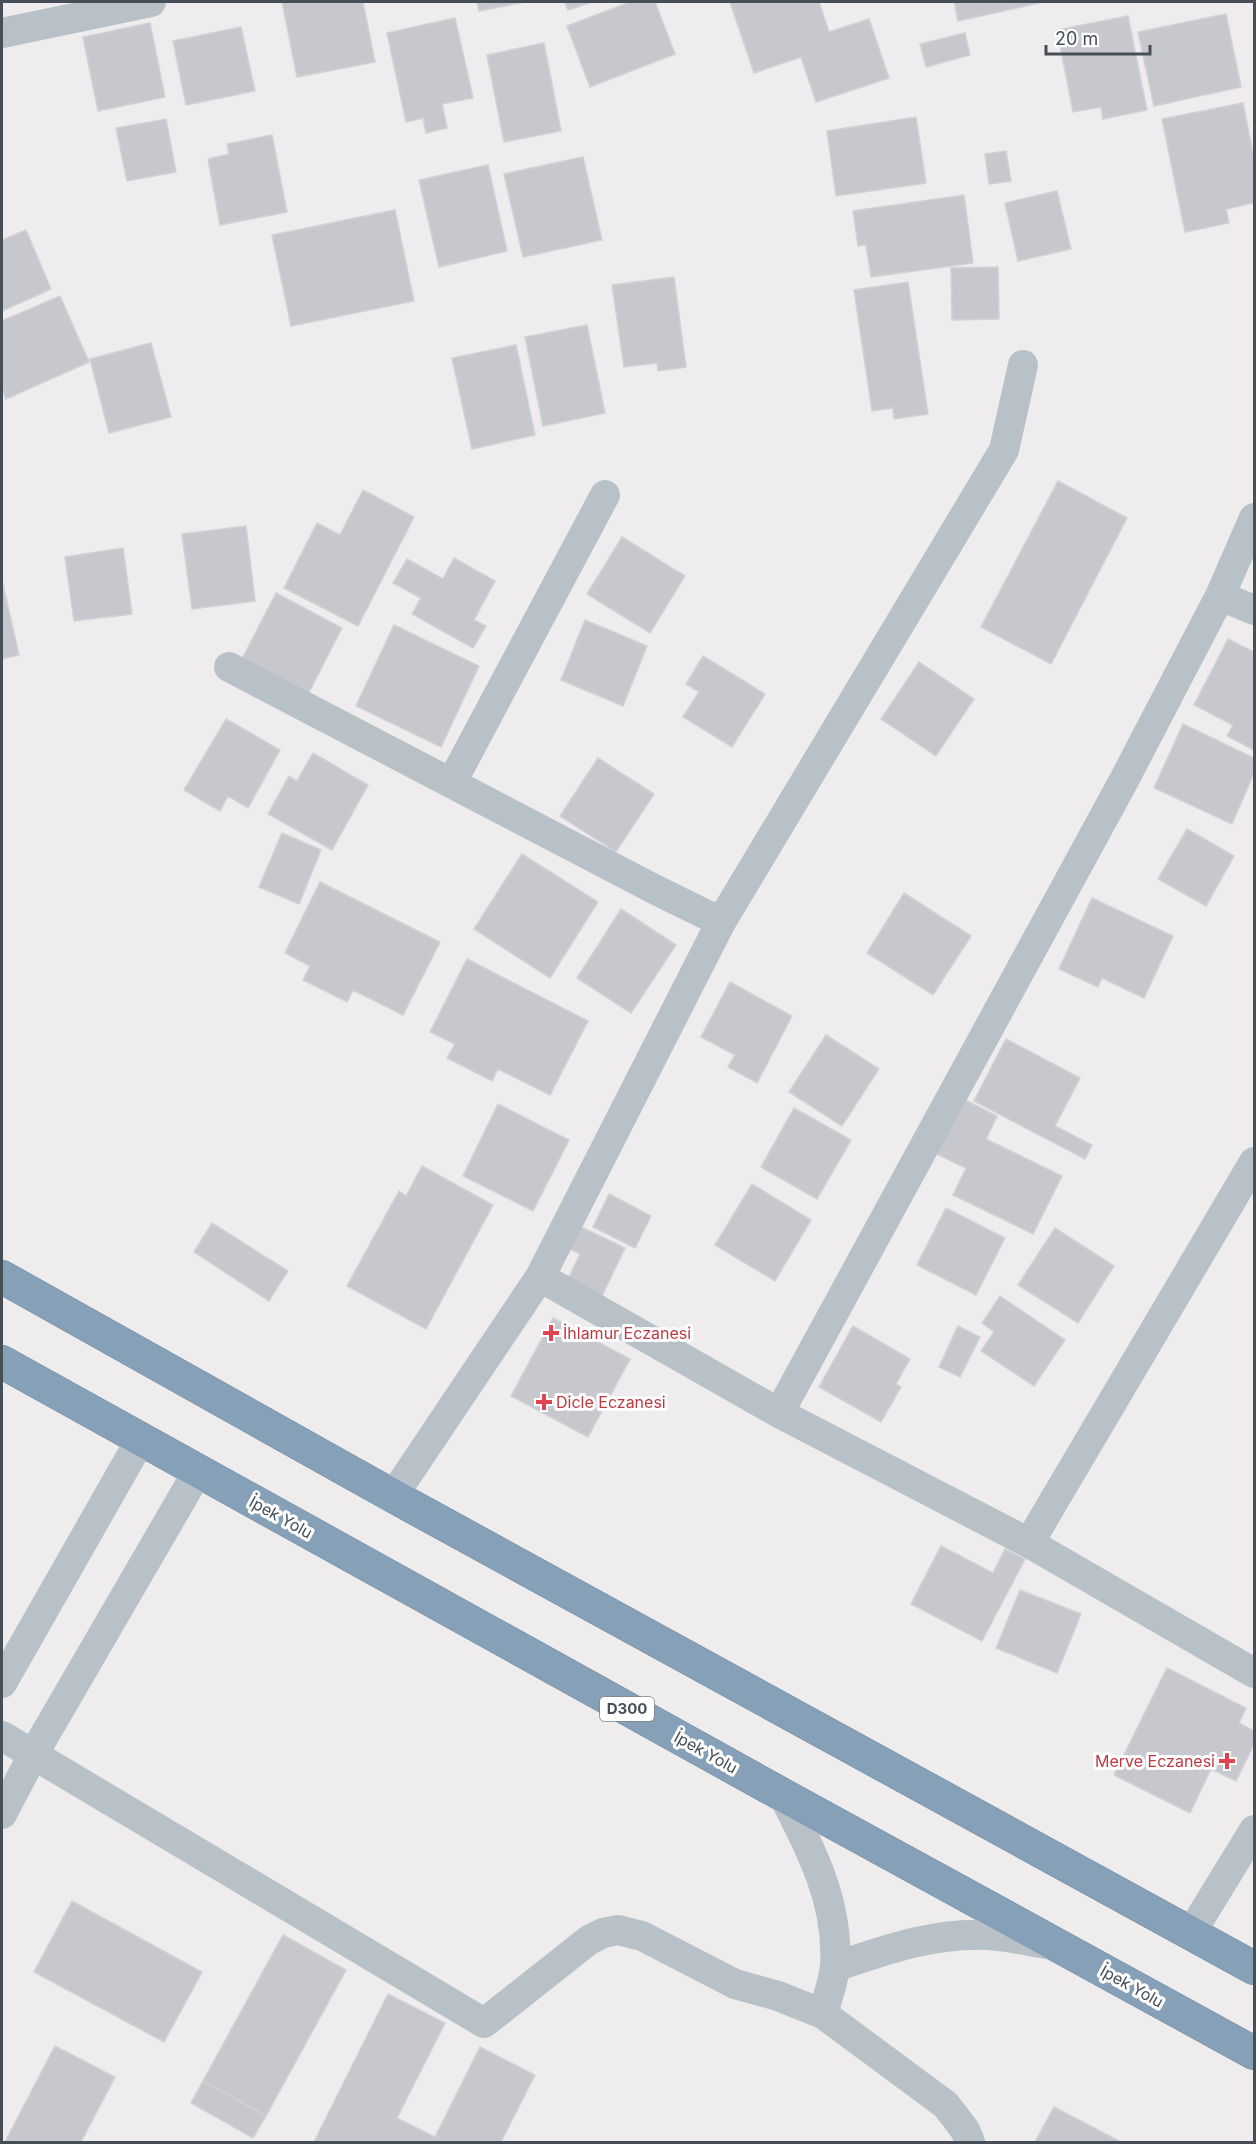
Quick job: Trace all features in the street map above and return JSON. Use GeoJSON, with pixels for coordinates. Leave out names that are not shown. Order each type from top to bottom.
{"type":"FeatureCollection","features":[{"type":"Feature","properties":{"kind":"highway"},"geometry":{"type":"LineString","coordinates":[[2,1277],[393,1496],[1254,1968]]}},
{"type":"Feature","properties":{"kind":"highway","name":"İpek Yolu"},"geometry":{"type":"LineString","coordinates":[[2,1362],[1254,2053]]}},
{"type":"Feature","properties":{"kind":"street"},"geometry":{"type":"LineString","coordinates":[[2,33],[151,2]]}},
{"type":"Feature","properties":{"kind":"street"},"geometry":{"type":"LineString","coordinates":[[393,1496],[540,1277],[721,922],[1004,450],[1023,365]]}},
{"type":"Feature","properties":{"kind":"street"},"geometry":{"type":"LineString","coordinates":[[452,782],[605,495]]}},
{"type":"Feature","properties":{"kind":"street"},"geometry":{"type":"LineString","coordinates":[[779,1413],[1123,782],[1220,596],[1254,518]]}},
{"type":"Feature","properties":{"kind":"street"},"geometry":{"type":"LineString","coordinates":[[1220,596],[1254,610]]}},
{"type":"Feature","properties":{"kind":"street"},"geometry":{"type":"LineString","coordinates":[[229,667],[721,922]]}},
{"type":"Feature","properties":{"kind":"street"},"geometry":{"type":"LineString","coordinates":[[1029,1544],[1254,1161]]}},
{"type":"Feature","properties":{"kind":"street"},"geometry":{"type":"LineString","coordinates":[[540,1277],[779,1413],[1029,1544],[1254,1672]]}},
{"type":"Feature","properties":{"kind":"street"},"geometry":{"type":"LineString","coordinates":[[2,1683],[141,1439]]}},
{"type":"Feature","properties":{"kind":"street"},"geometry":{"type":"LineString","coordinates":[[2,1814],[33,1755],[198,1471]]}},
{"type":"Feature","properties":{"kind":"street"},"geometry":{"type":"LineString","coordinates":[[2,1736],[484,2023],[589,1940],[603,1933],[618,1930],[642,1936],[735,1984],[778,1996],[823,2014],[946,2105],[965,2130],[970,2142]]}},
{"type":"Feature","properties":{"kind":"street"},"geometry":{"type":"LineString","coordinates":[[783,1795],[808,1842],[822,1876],[834,1922],[835,1967],[823,2014]]}},
{"type":"Feature","properties":{"kind":"street"},"geometry":{"type":"LineString","coordinates":[[1191,1933],[1254,1830]]}},
{"type":"Feature","properties":{"kind":"street"},"geometry":{"type":"LineString","coordinates":[[835,1967],[899,1945],[939,1938],[988,1935],[1058,1946]]}},
{"type":"Feature","properties":{"kind":"building"},"geometry":{"type":"Polygon","coordinates":[[[282,2],[363,2],[375,62],[297,77],[282,2]]]}},
{"type":"Feature","properties":{"kind":"building"},"geometry":{"type":"Polygon","coordinates":[[[477,2],[525,2],[479,11],[477,2]]]}},
{"type":"Feature","properties":{"kind":"building"},"geometry":{"type":"Polygon","coordinates":[[[565,2],[592,2],[568,10],[565,2]]]}},
{"type":"Feature","properties":{"kind":"building"},"geometry":{"type":"Polygon","coordinates":[[[630,2],[655,2],[675,54],[590,87],[567,26],[630,2]]]}},
{"type":"Feature","properties":{"kind":"building"},"geometry":{"type":"Polygon","coordinates":[[[730,2],[819,2],[829,32],[869,19],[889,78],[816,102],[801,57],[754,73],[730,2]]]}},
{"type":"Feature","properties":{"kind":"building"},"geometry":{"type":"Polygon","coordinates":[[[954,2],[1044,2],[958,21],[954,2]]]}},
{"type":"Feature","properties":{"kind":"building"},"geometry":{"type":"Polygon","coordinates":[[[1226,14],[1241,87],[1154,106],[1138,32],[1226,14]]]}},
{"type":"Feature","properties":{"kind":"building"},"geometry":{"type":"Polygon","coordinates":[[[1128,16],[1147,110],[1103,119],[1101,107],[1073,112],[1057,30],[1128,16]]]}},
{"type":"Feature","properties":{"kind":"building"},"geometry":{"type":"Polygon","coordinates":[[[455,18],[473,98],[442,104],[447,128],[426,133],[423,118],[406,122],[387,33],[455,18]]]}},
{"type":"Feature","properties":{"kind":"building"},"geometry":{"type":"Polygon","coordinates":[[[150,23],[165,97],[98,111],[83,37],[150,23]]]}},
{"type":"Feature","properties":{"kind":"building"},"geometry":{"type":"Polygon","coordinates":[[[241,27],[255,91],[186,105],[173,41],[241,27]]]}},
{"type":"Feature","properties":{"kind":"building"},"geometry":{"type":"Polygon","coordinates":[[[965,33],[970,55],[926,67],[920,44],[965,33]]]}},
{"type":"Feature","properties":{"kind":"building"},"geometry":{"type":"Polygon","coordinates":[[[544,43],[561,131],[504,142],[487,55],[544,43]]]}},
{"type":"Feature","properties":{"kind":"building"},"geometry":{"type":"Polygon","coordinates":[[[1243,103],[1254,158],[1254,203],[1226,209],[1229,223],[1185,232],[1162,119],[1243,103]]]}},
{"type":"Feature","properties":{"kind":"building"},"geometry":{"type":"Polygon","coordinates":[[[916,117],[926,183],[836,196],[827,131],[916,117]]]}},
{"type":"Feature","properties":{"kind":"building"},"geometry":{"type":"Polygon","coordinates":[[[166,119],[176,172],[127,181],[116,128],[166,119]]]}},
{"type":"Feature","properties":{"kind":"building"},"geometry":{"type":"Polygon","coordinates":[[[272,135],[287,212],[220,225],[208,159],[229,154],[227,144],[272,135]]]}},
{"type":"Feature","properties":{"kind":"building"},"geometry":{"type":"Polygon","coordinates":[[[1006,151],[1011,181],[989,184],[985,154],[1006,151]]]}},
{"type":"Feature","properties":{"kind":"building"},"geometry":{"type":"Polygon","coordinates":[[[583,157],[602,240],[523,257],[504,174],[583,157]]]}},
{"type":"Feature","properties":{"kind":"building"},"geometry":{"type":"Polygon","coordinates":[[[488,165],[507,251],[439,267],[419,180],[488,165]]]}},
{"type":"Feature","properties":{"kind":"building"},"geometry":{"type":"Polygon","coordinates":[[[1057,191],[1071,249],[1018,261],[1005,203],[1057,191]]]}},
{"type":"Feature","properties":{"kind":"building"},"geometry":{"type":"Polygon","coordinates":[[[964,195],[973,263],[871,277],[866,245],[858,246],[853,211],[964,195]]]}},
{"type":"Feature","properties":{"kind":"building"},"geometry":{"type":"Polygon","coordinates":[[[395,210],[414,301],[291,326],[272,235],[395,210]]]}},
{"type":"Feature","properties":{"kind":"building"},"geometry":{"type":"Polygon","coordinates":[[[26,230],[51,289],[2,311],[2,240],[26,230]]]}},
{"type":"Feature","properties":{"kind":"building"},"geometry":{"type":"Polygon","coordinates":[[[998,267],[999,319],[952,320],[951,268],[998,267]]]}},
{"type":"Feature","properties":{"kind":"building"},"geometry":{"type":"Polygon","coordinates":[[[674,277],[686,367],[658,371],[657,363],[624,367],[612,285],[674,277]]]}},
{"type":"Feature","properties":{"kind":"building"},"geometry":{"type":"Polygon","coordinates":[[[908,282],[928,414],[894,419],[893,408],[872,411],[854,290],[908,282]]]}},
{"type":"Feature","properties":{"kind":"building"},"geometry":{"type":"Polygon","coordinates":[[[60,296],[89,362],[6,399],[2,389],[2,321],[60,296]]]}},
{"type":"Feature","properties":{"kind":"building"},"geometry":{"type":"Polygon","coordinates":[[[587,325],[605,413],[543,426],[525,337],[587,325]]]}},
{"type":"Feature","properties":{"kind":"building"},"geometry":{"type":"Polygon","coordinates":[[[151,343],[171,417],[109,433],[90,359],[151,343]]]}},
{"type":"Feature","properties":{"kind":"building"},"geometry":{"type":"Polygon","coordinates":[[[516,345],[535,435],[472,449],[452,358],[516,345]]]}},
{"type":"Feature","properties":{"kind":"building"},"geometry":{"type":"Polygon","coordinates":[[[1058,481],[1127,518],[1051,664],[981,627],[1058,481]]]}},
{"type":"Feature","properties":{"kind":"building"},"geometry":{"type":"Polygon","coordinates":[[[363,490],[414,517],[358,626],[284,588],[317,523],[340,535],[363,490]]]}},
{"type":"Feature","properties":{"kind":"building"},"geometry":{"type":"Polygon","coordinates":[[[246,526],[255,601],[192,609],[182,534],[246,526]]]}},
{"type":"Feature","properties":{"kind":"building"},"geometry":{"type":"Polygon","coordinates":[[[622,537],[685,576],[650,633],[587,594],[622,537]]]}},
{"type":"Feature","properties":{"kind":"building"},"geometry":{"type":"Polygon","coordinates":[[[123,548],[132,614],[74,621],[65,557],[123,548]]]}},
{"type":"Feature","properties":{"kind":"building"},"geometry":{"type":"Polygon","coordinates":[[[454,558],[495,581],[474,620],[486,626],[473,648],[412,614],[421,598],[393,583],[407,559],[443,579],[454,558]]]}},
{"type":"Feature","properties":{"kind":"building"},"geometry":{"type":"Polygon","coordinates":[[[2,580],[19,655],[2,659],[2,580]]]}},
{"type":"Feature","properties":{"kind":"building"},"geometry":{"type":"Polygon","coordinates":[[[276,593],[342,628],[308,694],[242,659],[276,593]]]}},
{"type":"Feature","properties":{"kind":"building"},"geometry":{"type":"Polygon","coordinates":[[[585,620],[647,646],[623,706],[561,680],[585,620]]]}},
{"type":"Feature","properties":{"kind":"building"},"geometry":{"type":"Polygon","coordinates":[[[394,625],[479,666],[441,747],[356,706],[394,625]]]}},
{"type":"Feature","properties":{"kind":"building"},"geometry":{"type":"Polygon","coordinates":[[[1228,639],[1254,652],[1254,750],[1227,736],[1233,725],[1194,705],[1228,639]]]}},
{"type":"Feature","properties":{"kind":"building"},"geometry":{"type":"Polygon","coordinates":[[[703,656],[765,694],[732,747],[683,717],[699,692],[686,684],[703,656]]]}},
{"type":"Feature","properties":{"kind":"building"},"geometry":{"type":"Polygon","coordinates":[[[919,662],[974,699],[936,756],[881,719],[919,662]]]}},
{"type":"Feature","properties":{"kind":"building"},"geometry":{"type":"Polygon","coordinates":[[[226,719],[280,750],[248,808],[228,796],[220,811],[184,790],[226,719]]]}},
{"type":"Feature","properties":{"kind":"building"},"geometry":{"type":"Polygon","coordinates":[[[1183,724],[1254,758],[1254,773],[1232,824],[1154,788],[1183,724]]]}},
{"type":"Feature","properties":{"kind":"building"},"geometry":{"type":"Polygon","coordinates":[[[313,753],[368,785],[332,850],[268,814],[289,776],[297,781],[313,753]]]}},
{"type":"Feature","properties":{"kind":"building"},"geometry":{"type":"Polygon","coordinates":[[[598,758],[654,794],[616,852],[560,816],[598,758]]]}},
{"type":"Feature","properties":{"kind":"building"},"geometry":{"type":"Polygon","coordinates":[[[1187,829],[1234,856],[1206,906],[1158,879],[1187,829]]]}},
{"type":"Feature","properties":{"kind":"building"},"geometry":{"type":"Polygon","coordinates":[[[282,833],[321,850],[299,904],[259,887],[282,833]]]}},
{"type":"Feature","properties":{"kind":"building"},"geometry":{"type":"Polygon","coordinates":[[[522,854],[598,902],[550,978],[474,929],[522,854]]]}},
{"type":"Feature","properties":{"kind":"building"},"geometry":{"type":"Polygon","coordinates":[[[320,882],[440,942],[403,1015],[353,990],[347,1002],[303,980],[310,966],[285,953],[320,882]]]}},
{"type":"Feature","properties":{"kind":"building"},"geometry":{"type":"Polygon","coordinates":[[[904,893],[971,936],[933,995],[867,953],[904,893]]]}},
{"type":"Feature","properties":{"kind":"building"},"geometry":{"type":"Polygon","coordinates":[[[1092,898],[1173,936],[1144,998],[1102,978],[1098,987],[1059,969],[1092,898]]]}},
{"type":"Feature","properties":{"kind":"building"},"geometry":{"type":"Polygon","coordinates":[[[621,909],[676,945],[631,1013],[577,978],[621,909]]]}},
{"type":"Feature","properties":{"kind":"building"},"geometry":{"type":"Polygon","coordinates":[[[467,959],[588,1021],[550,1095],[498,1069],[492,1081],[447,1058],[455,1044],[430,1032],[467,959]]]}},
{"type":"Feature","properties":{"kind":"building"},"geometry":{"type":"Polygon","coordinates":[[[730,982],[792,1016],[757,1083],[728,1067],[735,1055],[701,1037],[730,982]]]}},
{"type":"Feature","properties":{"kind":"building"},"geometry":{"type":"Polygon","coordinates":[[[826,1035],[879,1069],[842,1126],[789,1092],[826,1035]]]}},
{"type":"Feature","properties":{"kind":"building"},"geometry":{"type":"Polygon","coordinates":[[[1006,1039],[1080,1078],[1055,1126],[1092,1145],[1085,1159],[974,1101],[1006,1039]]]}},
{"type":"Feature","properties":{"kind":"building"},"geometry":{"type":"Polygon","coordinates":[[[955,1095],[997,1116],[986,1139],[1062,1176],[1033,1234],[953,1195],[966,1168],[928,1150],[955,1095]]]}},
{"type":"Feature","properties":{"kind":"building"},"geometry":{"type":"Polygon","coordinates":[[[498,1104],[569,1140],[533,1211],[463,1176],[498,1104]]]}},
{"type":"Feature","properties":{"kind":"building"},"geometry":{"type":"Polygon","coordinates":[[[794,1108],[851,1140],[817,1199],[761,1167],[794,1108]]]}},
{"type":"Feature","properties":{"kind":"building"},"geometry":{"type":"Polygon","coordinates":[[[422,1166],[493,1205],[426,1329],[347,1286],[399,1191],[406,1196],[422,1166]]]}},
{"type":"Feature","properties":{"kind":"building"},"geometry":{"type":"Polygon","coordinates":[[[752,1184],[811,1220],[775,1281],[715,1245],[752,1184]]]}},
{"type":"Feature","properties":{"kind":"building"},"geometry":{"type":"Polygon","coordinates":[[[609,1194],[651,1216],[635,1248],[593,1227],[609,1194]]]}},
{"type":"Feature","properties":{"kind":"building"},"geometry":{"type":"Polygon","coordinates":[[[946,1208],[1005,1238],[976,1295],[917,1265],[946,1208]]]}},
{"type":"Feature","properties":{"kind":"building"},"geometry":{"type":"Polygon","coordinates":[[[212,1223],[288,1271],[269,1301],[194,1252],[212,1223]]]}},
{"type":"Feature","properties":{"kind":"building"},"geometry":{"type":"Polygon","coordinates":[[[577,1225],[625,1248],[601,1298],[567,1281],[580,1254],[566,1247],[577,1225]]]}},
{"type":"Feature","properties":{"kind":"building"},"geometry":{"type":"Polygon","coordinates":[[[1055,1228],[1114,1266],[1078,1323],[1018,1285],[1055,1228]]]}},
{"type":"Feature","properties":{"kind":"building"},"geometry":{"type":"Polygon","coordinates":[[[1000,1296],[1065,1340],[1034,1386],[981,1351],[994,1332],[982,1323],[1000,1296]]]}},
{"type":"Feature","properties":{"kind":"building"},"geometry":{"type":"Polygon","coordinates":[[[553,1318],[630,1359],[588,1437],[511,1396],[553,1318]]]}},
{"type":"Feature","properties":{"kind":"building"},"geometry":{"type":"Polygon","coordinates":[[[853,1326],[910,1359],[896,1384],[901,1387],[881,1422],[819,1387],[853,1326]]]}},
{"type":"Feature","properties":{"kind":"building"},"geometry":{"type":"Polygon","coordinates":[[[958,1326],[980,1337],[960,1377],[939,1367],[958,1326]]]}},
{"type":"Feature","properties":{"kind":"building"},"geometry":{"type":"Polygon","coordinates":[[[941,1546],[993,1573],[1005,1549],[1025,1559],[982,1641],[911,1604],[941,1546]]]}},
{"type":"Feature","properties":{"kind":"building"},"geometry":{"type":"Polygon","coordinates":[[[1020,1590],[1081,1614],[1057,1673],[996,1648],[1020,1590]]]}},
{"type":"Feature","properties":{"kind":"building"},"geometry":{"type":"Polygon","coordinates":[[[1167,1668],[1246,1708],[1239,1723],[1254,1731],[1254,1744],[1236,1781],[1211,1769],[1190,1813],[1114,1775],[1167,1668]]]}},
{"type":"Feature","properties":{"kind":"building"},"geometry":{"type":"Polygon","coordinates":[[[72,1901],[202,1972],[164,2042],[34,1972],[72,1901]]]}},
{"type":"Feature","properties":{"kind":"building"},"geometry":{"type":"Polygon","coordinates":[[[283,1935],[346,1970],[266,2116],[203,2081],[283,1935]]]}},
{"type":"Feature","properties":{"kind":"building"},"geometry":{"type":"Polygon","coordinates":[[[388,1994],[445,2023],[397,2118],[435,2137],[480,2047],[535,2075],[501,2142],[314,2142],[388,1994]]]}},
{"type":"Feature","properties":{"kind":"building"},"geometry":{"type":"Polygon","coordinates":[[[55,2046],[115,2077],[81,2142],[5,2142],[55,2046]]]}},
{"type":"Feature","properties":{"kind":"building"},"geometry":{"type":"Polygon","coordinates":[[[203,2081],[266,2116],[253,2138],[191,2103],[203,2081]]]}},
{"type":"Feature","properties":{"kind":"building"},"geometry":{"type":"Polygon","coordinates":[[[1054,2107],[1121,2142],[1035,2142],[1054,2107]]]}},
{"type":"Feature","properties":{"kind":"place","name":"İhlamur Eczanesi"},"geometry":{"type":"Point","coordinates":[551,1333]}},
{"type":"Feature","properties":{"kind":"place","name":"Dicle Eczanesi"},"geometry":{"type":"Point","coordinates":[544,1402]}},
{"type":"Feature","properties":{"kind":"place","name":"Merve Eczanesi"},"geometry":{"type":"Point","coordinates":[1227,1761]}}]}
